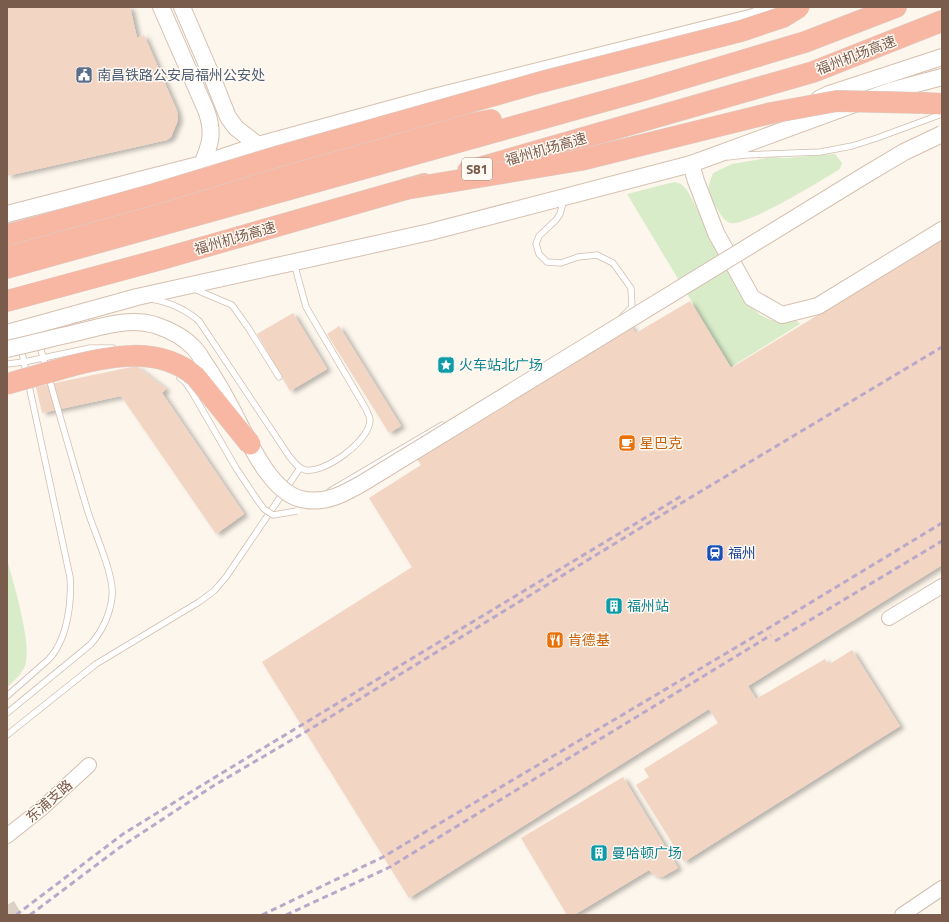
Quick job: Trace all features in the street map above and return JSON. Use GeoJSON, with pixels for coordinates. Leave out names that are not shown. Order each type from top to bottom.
{"type":"FeatureCollection","features":[{"type":"Feature","properties":{"kind":"highway"},"geometry":{"type":"LineString","coordinates":[[11,243],[154,194],[279,156],[519,89],[741,31],[783,17],[798,7]]}},
{"type":"Feature","properties":{"kind":"highway","name":"S81"},"geometry":{"type":"LineString","coordinates":[[7,268],[145,228],[641,91],[805,42],[896,7]]}},
{"type":"Feature","properties":{"kind":"highway","name":"福州机场高速"},"geometry":{"type":"LineString","coordinates":[[7,301],[162,259],[814,72],[942,21]]}},
{"type":"Feature","properties":{"kind":"highway"},"geometry":{"type":"LineString","coordinates":[[11,243],[212,195],[418,134],[641,91]]}},
{"type":"Feature","properties":{"kind":"highway"},"geometry":{"type":"LineString","coordinates":[[406,189],[581,160],[771,113],[838,101],[942,104]]}},
{"type":"Feature","properties":{"kind":"highway"},"geometry":{"type":"LineString","coordinates":[[7,384],[104,358],[131,355],[171,361],[196,376],[250,444]]}},
{"type":"Feature","properties":{"kind":"main road"},"geometry":{"type":"LineString","coordinates":[[161,7],[209,116],[212,129],[211,139],[202,164]]}},
{"type":"Feature","properties":{"kind":"main road"},"geometry":{"type":"LineString","coordinates":[[182,7],[228,117],[236,128],[258,145]]}},
{"type":"Feature","properties":{"kind":"main road"},"geometry":{"type":"LineString","coordinates":[[754,17],[775,7]]}},
{"type":"Feature","properties":{"kind":"main road"},"geometry":{"type":"LineString","coordinates":[[7,214],[202,164],[258,145],[430,98],[754,17],[805,7]]}},
{"type":"Feature","properties":{"kind":"main road"},"geometry":{"type":"LineString","coordinates":[[691,164],[828,94],[942,57]]}},
{"type":"Feature","properties":{"kind":"main road"},"geometry":{"type":"LineString","coordinates":[[14,338],[36,332],[137,297],[430,232],[691,164],[890,91],[942,77]]}},
{"type":"Feature","properties":{"kind":"main road"},"geometry":{"type":"LineString","coordinates":[[14,338],[123,322],[144,323],[164,328],[181,337],[195,349],[228,401],[260,462],[270,475],[289,494],[300,499],[311,501],[325,500],[342,494],[366,481],[860,178],[910,149],[942,134]]}},
{"type":"Feature","properties":{"kind":"main road"},"geometry":{"type":"LineString","coordinates":[[691,164],[716,233],[752,298],[782,315],[818,306],[942,230]]}},
{"type":"Feature","properties":{"kind":"street"},"geometry":{"type":"LineString","coordinates":[[889,618],[942,586]]}},
{"type":"Feature","properties":{"kind":"street","name":"东浦支路"},"geometry":{"type":"LineString","coordinates":[[7,836],[45,806],[90,765]]}},
{"type":"Feature","properties":{"kind":"street"},"geometry":{"type":"LineString","coordinates":[[902,915],[942,888]]}},
{"type":"Feature","properties":{"kind":"lane"},"geometry":{"type":"LineString","coordinates":[[691,164],[745,155],[820,152],[852,146],[942,114]]}},
{"type":"Feature","properties":{"kind":"lane"},"geometry":{"type":"LineString","coordinates":[[521,378],[616,322],[632,307],[632,288],[613,263],[597,255],[578,257],[561,263],[547,262],[539,254],[536,244],[539,236],[556,220],[560,214],[565,197]]}},
{"type":"Feature","properties":{"kind":"lane"},"geometry":{"type":"LineString","coordinates":[[137,297],[156,300],[181,308],[190,313],[199,321],[285,451],[296,465],[306,470],[317,470],[354,448],[365,434],[370,421],[366,409],[306,307],[294,262]]}},
{"type":"Feature","properties":{"kind":"lane"},"geometry":{"type":"LineString","coordinates":[[186,286],[232,305],[279,377]]}},
{"type":"Feature","properties":{"kind":"lane"},"geometry":{"type":"LineString","coordinates":[[7,713],[92,644],[98,636],[104,623],[112,597],[109,574],[82,492],[36,332]]}},
{"type":"Feature","properties":{"kind":"lane"},"geometry":{"type":"LineString","coordinates":[[7,696],[48,660],[60,646],[66,625],[71,585],[24,362],[14,338]]}},
{"type":"Feature","properties":{"kind":"lane"},"geometry":{"type":"LineString","coordinates":[[7,364],[24,362],[90,348],[119,348]]}},
{"type":"Feature","properties":{"kind":"lane"},"geometry":{"type":"LineString","coordinates":[[133,351],[166,367]]}},
{"type":"Feature","properties":{"kind":"lane"},"geometry":{"type":"LineString","coordinates":[[175,374],[185,382],[192,392],[236,468],[256,498],[264,509],[273,515],[298,511],[446,422]]}},
{"type":"Feature","properties":{"kind":"lane"},"geometry":{"type":"LineString","coordinates":[[7,735],[96,664],[190,608],[214,591],[226,577],[300,468]]}},
{"type":"Feature","properties":{"kind":"green space"},"geometry":{"type":"Polygon","coordinates":[[[835,154],[842,163],[840,169],[767,211],[738,223],[730,223],[726,220],[710,198],[708,191],[713,173],[732,164],[772,157],[785,158],[835,154]]]}},
{"type":"Feature","properties":{"kind":"green space"},"geometry":{"type":"Polygon","coordinates":[[[674,182],[681,184],[687,190],[748,303],[760,315],[771,320],[797,321],[800,324],[731,367],[627,194],[674,182]]]}},
{"type":"Feature","properties":{"kind":"green space"},"geometry":{"type":"Polygon","coordinates":[[[7,559],[21,614],[27,657],[25,666],[21,672],[7,687],[7,559]]]}},
{"type":"Feature","properties":{"kind":"building","name":"南昌铁路公安局福州公安处"},"geometry":{"type":"Polygon","coordinates":[[[7,7],[130,7],[137,38],[144,35],[177,111],[178,120],[171,137],[167,140],[7,176],[7,7]]]}},
{"type":"Feature","properties":{"kind":"building","name":"福州站"},"geometry":{"type":"Polygon","coordinates":[[[942,239],[942,565],[748,686],[756,699],[825,659],[828,665],[852,650],[900,726],[684,862],[636,785],[649,777],[644,769],[718,723],[709,709],[409,898],[262,662],[412,567],[369,498],[421,465],[412,450],[628,323],[636,333],[690,301],[731,368],[942,239]]]}},
{"type":"Feature","properties":{"kind":"building"},"geometry":{"type":"Polygon","coordinates":[[[293,313],[327,369],[290,391],[257,334],[293,313]]]}},
{"type":"Feature","properties":{"kind":"building"},"geometry":{"type":"Polygon","coordinates":[[[339,326],[401,426],[389,433],[327,334],[339,326]]]}},
{"type":"Feature","properties":{"kind":"building"},"geometry":{"type":"Polygon","coordinates":[[[136,366],[166,389],[162,393],[244,514],[216,534],[121,396],[42,413],[36,387],[136,366]]]}},
{"type":"Feature","properties":{"kind":"building","name":"曼哈顿广场"},"geometry":{"type":"Polygon","coordinates":[[[623,777],[678,868],[662,877],[654,875],[649,870],[574,915],[567,915],[521,838],[623,777]]]}},
{"type":"Feature","properties":{"kind":"tunnel"},"geometry":{"type":"LineString","coordinates":[[7,905],[13,915]]}},
{"type":"Feature","properties":{"kind":"railway"},"geometry":{"type":"LineString","coordinates":[[30,915],[119,848],[213,786],[307,731],[688,499],[942,347]]}},
{"type":"Feature","properties":{"kind":"railway"},"geometry":{"type":"LineString","coordinates":[[16,915],[123,834],[683,495]]}},
{"type":"Feature","properties":{"kind":"railway"},"geometry":{"type":"LineString","coordinates":[[262,915],[383,857],[767,629],[942,523]]}},
{"type":"Feature","properties":{"kind":"railway"},"geometry":{"type":"LineString","coordinates":[[775,641],[942,541]]}},
{"type":"Feature","properties":{"kind":"railway"},"geometry":{"type":"LineString","coordinates":[[286,915],[390,867],[771,635]]}},
{"type":"Feature","properties":{"kind":"place","name":"南昌铁路公安局福州公安处"},"geometry":{"type":"Point","coordinates":[84,75]}},
{"type":"Feature","properties":{"kind":"place","name":"火车站北广场"},"geometry":{"type":"Point","coordinates":[446,365]}},
{"type":"Feature","properties":{"kind":"place","name":"星巴克"},"geometry":{"type":"Point","coordinates":[627,443]}},
{"type":"Feature","properties":{"kind":"place","name":"福州"},"geometry":{"type":"Point","coordinates":[715,553]}},
{"type":"Feature","properties":{"kind":"place","name":"福州站"},"geometry":{"type":"Point","coordinates":[614,606]}},
{"type":"Feature","properties":{"kind":"place","name":"肯德基"},"geometry":{"type":"Point","coordinates":[555,640]}},
{"type":"Feature","properties":{"kind":"place","name":"曼哈顿广场"},"geometry":{"type":"Point","coordinates":[599,853]}}]}
